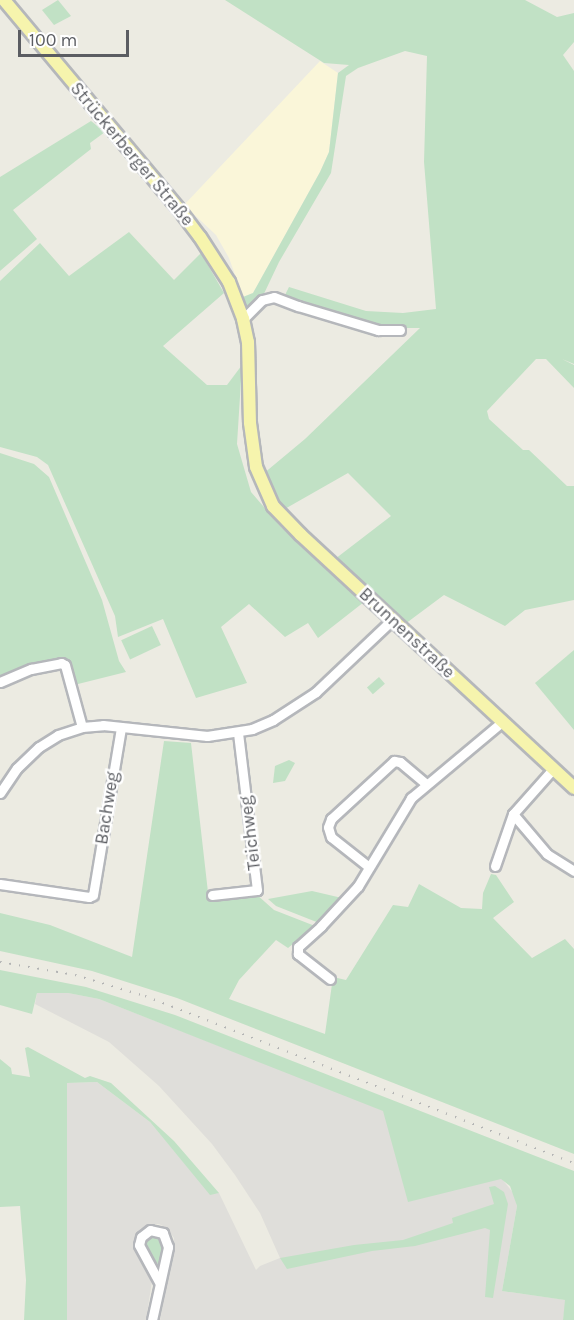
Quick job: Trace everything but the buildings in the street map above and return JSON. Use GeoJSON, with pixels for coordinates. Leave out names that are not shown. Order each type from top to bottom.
{"type":"FeatureCollection","features":[{"type":"Feature","properties":{"kind":"main road","name":"Strückerberger Straße"},"geometry":{"type":"LineString","coordinates":[[4,0],[200,237],[229,282],[243,319],[248,342],[250,423],[256,467]]}},
{"type":"Feature","properties":{"kind":"main road","name":"Brunnenstraße"},"geometry":{"type":"LineString","coordinates":[[256,467],[273,506],[392,620],[574,788]]}},
{"type":"Feature","properties":{"kind":"street"},"geometry":{"type":"LineString","coordinates":[[243,319],[262,300],[274,297],[378,330],[400,330]]}},
{"type":"Feature","properties":{"kind":"street"},"geometry":{"type":"LineString","coordinates":[[0,793],[17,768],[39,747],[58,735],[82,727],[121,727],[207,736],[252,729],[294,708],[342,670],[392,620]]}},
{"type":"Feature","properties":{"kind":"street"},"geometry":{"type":"LineString","coordinates":[[0,682],[31,669],[61,663],[65,665],[82,727]]}},
{"type":"Feature","properties":{"kind":"street"},"geometry":{"type":"LineString","coordinates":[[330,979],[298,954],[297,949],[358,886],[411,798],[503,721]]}},
{"type":"Feature","properties":{"kind":"street","name":"Bachweg"},"geometry":{"type":"LineString","coordinates":[[0,884],[89,897],[95,889],[121,727]]}},
{"type":"Feature","properties":{"kind":"street","name":"Teichweg"},"geometry":{"type":"LineString","coordinates":[[212,895],[257,890],[238,732]]}},
{"type":"Feature","properties":{"kind":"street"},"geometry":{"type":"LineString","coordinates":[[369,867],[331,837],[328,827],[331,819],[393,761],[400,762],[426,784]]}},
{"type":"Feature","properties":{"kind":"street"},"geometry":{"type":"LineString","coordinates":[[495,866],[513,814],[553,769]]}},
{"type":"Feature","properties":{"kind":"street"},"geometry":{"type":"LineString","coordinates":[[513,814],[547,854],[574,871]]}},
{"type":"Feature","properties":{"kind":"street"},"geometry":{"type":"LineString","coordinates":[[152,1320],[168,1241],[163,1233],[150,1230],[141,1237],[139,1245],[159,1282]]}},
{"type":"Feature","properties":{"kind":"shaded area"},"geometry":{"type":"Polygon","coordinates":[[[320,61],[338,73],[329,152],[253,293],[243,297],[229,258],[216,235],[184,205],[320,61]]]}},
{"type":"Feature","properties":{"kind":"shaded area"},"geometry":{"type":"Polygon","coordinates":[[[37,993],[68,993],[99,999],[527,1166],[525,1177],[502,1179],[514,1194],[517,1206],[502,1291],[566,1300],[563,1320],[160,1320],[174,1238],[167,1228],[159,1224],[150,1224],[140,1229],[135,1239],[135,1251],[152,1281],[146,1320],[67,1320],[67,1083],[97,1082],[150,1122],[210,1194],[219,1193],[256,1270],[280,1258],[260,1213],[235,1175],[212,1144],[159,1086],[109,1042],[35,1004],[37,993]]]}},
{"type":"Feature","properties":{"kind":"green space"},"geometry":{"type":"Polygon","coordinates":[[[58,0],[71,16],[54,25],[42,10],[58,0]]]}},
{"type":"Feature","properties":{"kind":"green space"},"geometry":{"type":"Polygon","coordinates":[[[225,0],[525,0],[557,17],[574,13],[574,42],[563,55],[574,71],[574,364],[562,359],[574,365],[574,388],[546,359],[536,359],[487,411],[489,419],[523,450],[529,450],[567,486],[574,486],[574,600],[525,610],[505,626],[444,595],[405,624],[335,559],[391,516],[348,473],[283,510],[277,500],[263,474],[305,439],[420,328],[380,328],[283,299],[289,287],[366,311],[403,313],[436,309],[424,162],[427,56],[405,51],[358,68],[346,76],[331,173],[279,262],[261,300],[247,313],[243,297],[253,293],[329,152],[338,73],[349,65],[324,63],[225,0]]]}},
{"type":"Feature","properties":{"kind":"green space"},"geometry":{"type":"Polygon","coordinates":[[[91,121],[105,132],[90,143],[91,149],[13,210],[37,239],[0,271],[0,177],[91,121]]]}},
{"type":"Feature","properties":{"kind":"green space"},"geometry":{"type":"Polygon","coordinates":[[[129,232],[174,280],[201,253],[224,293],[163,346],[207,385],[227,385],[242,365],[237,444],[251,492],[282,528],[364,602],[318,638],[308,623],[285,637],[249,604],[221,627],[247,683],[196,698],[163,619],[118,637],[115,616],[48,465],[37,457],[0,447],[0,281],[40,243],[69,276],[129,232]]]}},
{"type":"Feature","properties":{"kind":"green space"},"geometry":{"type":"Polygon","coordinates":[[[0,453],[34,464],[49,477],[102,600],[119,661],[126,672],[74,685],[67,659],[28,667],[0,678],[0,453]]]}},
{"type":"Feature","properties":{"kind":"green space"},"geometry":{"type":"Polygon","coordinates":[[[152,626],[161,645],[130,659],[121,640],[152,626]]]}},
{"type":"Feature","properties":{"kind":"green space"},"geometry":{"type":"Polygon","coordinates":[[[574,650],[574,730],[535,683],[574,650]]]}},
{"type":"Feature","properties":{"kind":"green space"},"geometry":{"type":"Polygon","coordinates":[[[379,677],[385,684],[373,694],[367,687],[379,677]]]}},
{"type":"Feature","properties":{"kind":"green space"},"geometry":{"type":"Polygon","coordinates":[[[164,741],[191,743],[209,901],[256,894],[274,910],[315,926],[288,948],[276,940],[239,980],[229,999],[325,1034],[333,977],[346,980],[393,905],[408,907],[419,884],[461,908],[482,909],[483,893],[491,874],[496,875],[514,902],[493,918],[532,958],[565,939],[574,949],[574,1154],[177,998],[92,971],[0,951],[0,913],[50,925],[132,957],[164,741]]]}},
{"type":"Feature","properties":{"kind":"green space"},"geometry":{"type":"Polygon","coordinates":[[[289,760],[295,763],[285,781],[273,783],[275,766],[289,760]]]}},
{"type":"Feature","properties":{"kind":"green space"},"geometry":{"type":"Polygon","coordinates":[[[312,891],[342,898],[319,923],[276,906],[268,899],[312,891]]]}},
{"type":"Feature","properties":{"kind":"green space"},"geometry":{"type":"Polygon","coordinates":[[[0,970],[86,987],[175,1015],[574,1171],[574,1320],[563,1320],[565,1300],[502,1291],[517,1206],[510,1186],[501,1179],[408,1202],[383,1111],[99,999],[68,993],[37,993],[32,1014],[0,1005],[0,970]]]}},
{"type":"Feature","properties":{"kind":"green space"},"geometry":{"type":"Polygon","coordinates":[[[28,1047],[85,1078],[90,1076],[111,1083],[174,1141],[219,1193],[210,1195],[150,1122],[97,1082],[67,1083],[67,1320],[24,1320],[26,1280],[20,1206],[0,1207],[0,1059],[11,1068],[12,1074],[30,1077],[25,1048],[28,1047]]]}},
{"type":"Feature","properties":{"kind":"green space"},"geometry":{"type":"Polygon","coordinates":[[[495,1186],[504,1192],[508,1204],[493,1298],[485,1297],[490,1230],[485,1228],[415,1246],[372,1251],[287,1269],[280,1258],[354,1245],[403,1240],[453,1223],[452,1218],[494,1204],[489,1187],[495,1186]]]}},
{"type":"Feature","properties":{"kind":"green space"},"geometry":{"type":"Polygon","coordinates":[[[152,1234],[160,1236],[164,1246],[158,1264],[151,1260],[143,1243],[152,1234]]]}},
{"type":"Feature","properties":{"kind":"railway"},"geometry":{"type":"LineString","coordinates":[[0,962],[75,975],[145,996],[574,1163]]}}]}
